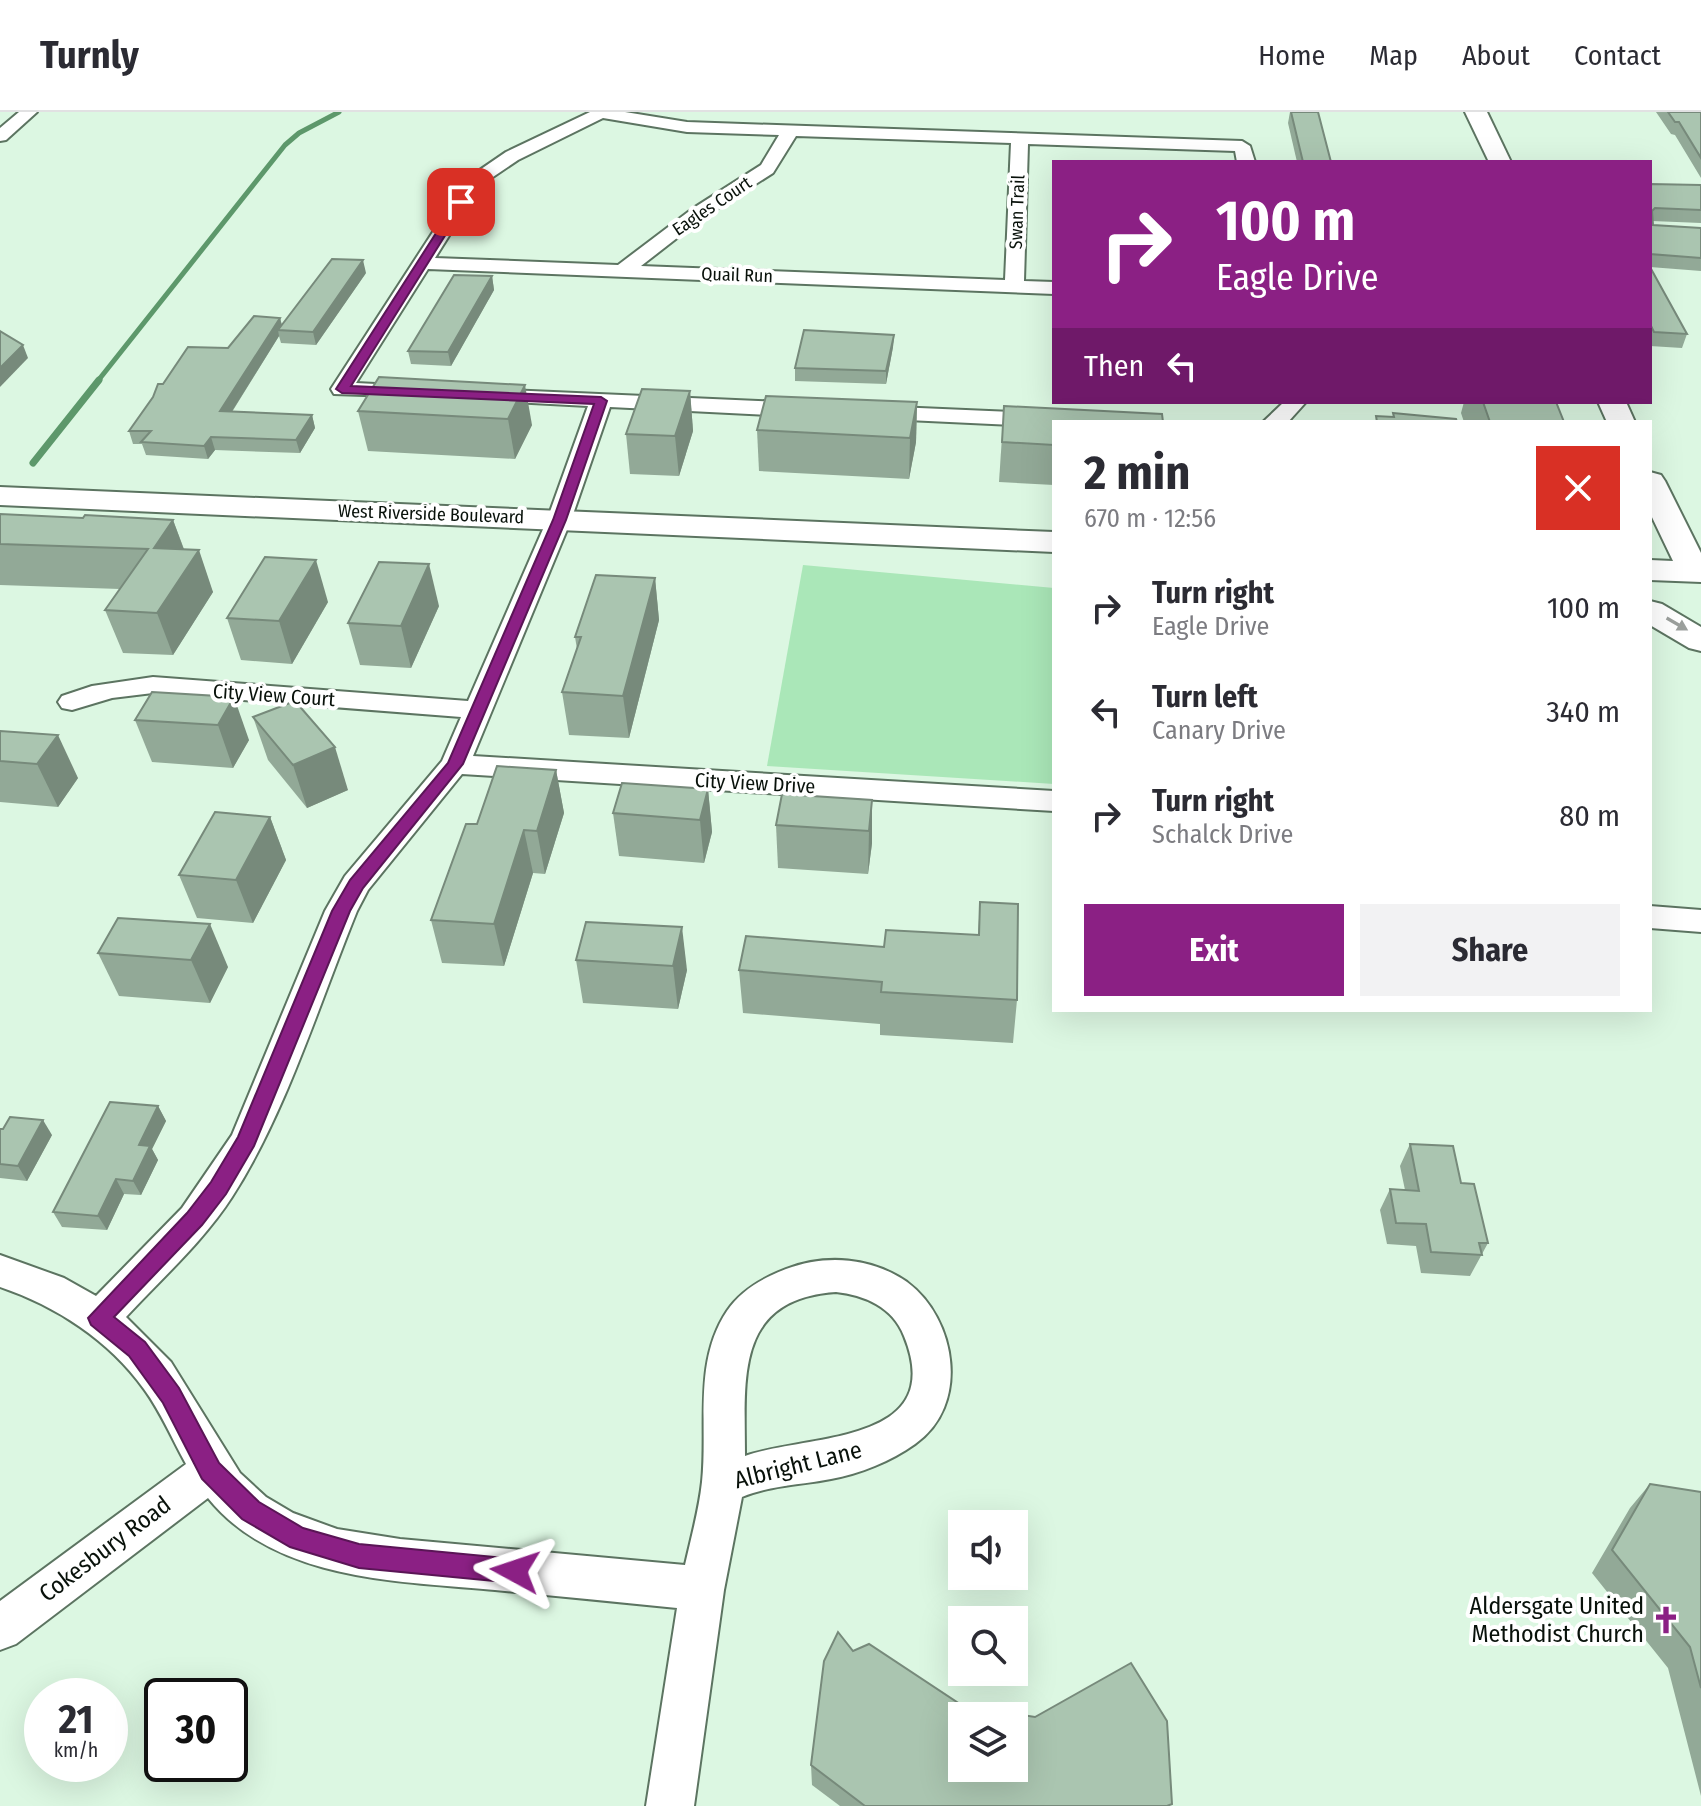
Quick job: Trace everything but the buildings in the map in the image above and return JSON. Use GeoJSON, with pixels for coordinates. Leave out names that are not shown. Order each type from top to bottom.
{"type":"FeatureCollection","features":[{"type":"Feature","properties":{"kind":"main road"},"geometry":{"type":"LineString","coordinates":[[1476,112],[1499,160]]}},
{"type":"Feature","properties":{"kind":"main road"},"geometry":{"type":"LineString","coordinates":[[1652,483],[1701,520]]}},
{"type":"Feature","properties":{"kind":"main road"},"geometry":{"type":"LineString","coordinates":[[1652,485],[1699,577]]}},
{"type":"Feature","properties":{"kind":"main road","name":"West Riverside Boulevard"},"geometry":{"type":"LineString","coordinates":[[0,496],[1052,542]]}},
{"type":"Feature","properties":{"kind":"main road"},"geometry":{"type":"LineString","coordinates":[[1652,570],[1699,577]]}},
{"type":"Feature","properties":{"kind":"main road"},"geometry":{"type":"LineString","coordinates":[[1652,612],[1701,641]]}},
{"type":"Feature","properties":{"kind":"street"},"geometry":{"type":"LineString","coordinates":[[0,136],[29,112]]}},
{"type":"Feature","properties":{"kind":"street"},"geometry":{"type":"LineString","coordinates":[[434,393],[342,389],[474,182],[512,156],[602,112],[687,127],[1020,138],[1244,154]]}},
{"type":"Feature","properties":{"kind":"street"},"geometry":{"type":"LineString","coordinates":[[883,134],[887,112]]}},
{"type":"Feature","properties":{"kind":"street","name":"Eagles Court"},"geometry":{"type":"LineString","coordinates":[[622,271],[698,213],[767,169],[780,152],[790,130]]}},
{"type":"Feature","properties":{"kind":"street","name":"Swan Trail"},"geometry":{"type":"LineString","coordinates":[[1014,287],[1020,138]]}},
{"type":"Feature","properties":{"kind":"street","name":"Quail Run"},"geometry":{"type":"LineString","coordinates":[[421,263],[1052,288]]}},
{"type":"Feature","properties":{"kind":"street"},"geometry":{"type":"LineString","coordinates":[[465,394],[822,410]]}},
{"type":"Feature","properties":{"kind":"street"},"geometry":{"type":"LineString","coordinates":[[99,1318],[195,1219],[218,1188],[247,1140],[341,911],[356,884],[455,764],[559,520],[601,401]]}},
{"type":"Feature","properties":{"kind":"street"},"geometry":{"type":"LineString","coordinates":[[854,412],[1052,421]]}},
{"type":"Feature","properties":{"kind":"street","name":"City View Court"},"geometry":{"type":"LineString","coordinates":[[72,702],[111,689],[153,685],[479,710]]}},
{"type":"Feature","properties":{"kind":"street","name":"City View Drive"},"geometry":{"type":"LineString","coordinates":[[455,764],[1052,801]]}},
{"type":"Feature","properties":{"kind":"street"},"geometry":{"type":"LineString","coordinates":[[1652,917],[1701,921]]}},
{"type":"Feature","properties":{"kind":"street"},"geometry":{"type":"LineString","coordinates":[[0,1271],[25,1278],[99,1318],[137,1349],[171,1395],[210,1471],[250,1511],[298,1538],[359,1556],[702,1589]]}},
{"type":"Feature","properties":{"kind":"street","name":"Albright Lane"},"geometry":{"type":"LineString","coordinates":[[670,1806],[702,1589],[723,1484],[727,1372],[733,1338],[753,1310],[778,1289],[818,1276],[854,1277],[893,1292],[915,1314],[927,1341],[936,1379],[921,1412],[892,1438],[839,1458],[768,1468],[723,1484]]}},
{"type":"Feature","properties":{"kind":"street","name":"Cokesbury Road"},"geometry":{"type":"LineString","coordinates":[[0,1628],[210,1471]]}},
{"type":"Feature","properties":{"kind":"green space"},"geometry":{"type":"Polygon","coordinates":[[[803,565],[1052,588],[1052,784],[767,766],[803,565]]]}},
{"type":"Feature","properties":{"kind":"waterway"},"geometry":{"type":"LineString","coordinates":[[97,382],[285,145],[299,133],[339,112]]}},
{"type":"Feature","properties":{"kind":"waterway"},"geometry":{"type":"LineString","coordinates":[[33,463],[99,380]]}},
{"type":"Feature","properties":{"kind":"place","name":"Aldersgate United Methodist Church"},"geometry":{"type":"Point","coordinates":[1666,1620]}},
{"type":"Feature","properties":{"kind":"route"},"geometry":{"type":"LineString","coordinates":[[461,202],[342,389],[601,401],[559,520],[455,764],[356,884],[341,911],[247,1140],[218,1188],[195,1219],[99,1318],[137,1349],[171,1395],[210,1471],[250,1511],[298,1538],[359,1556],[515,1571]]}}]}
